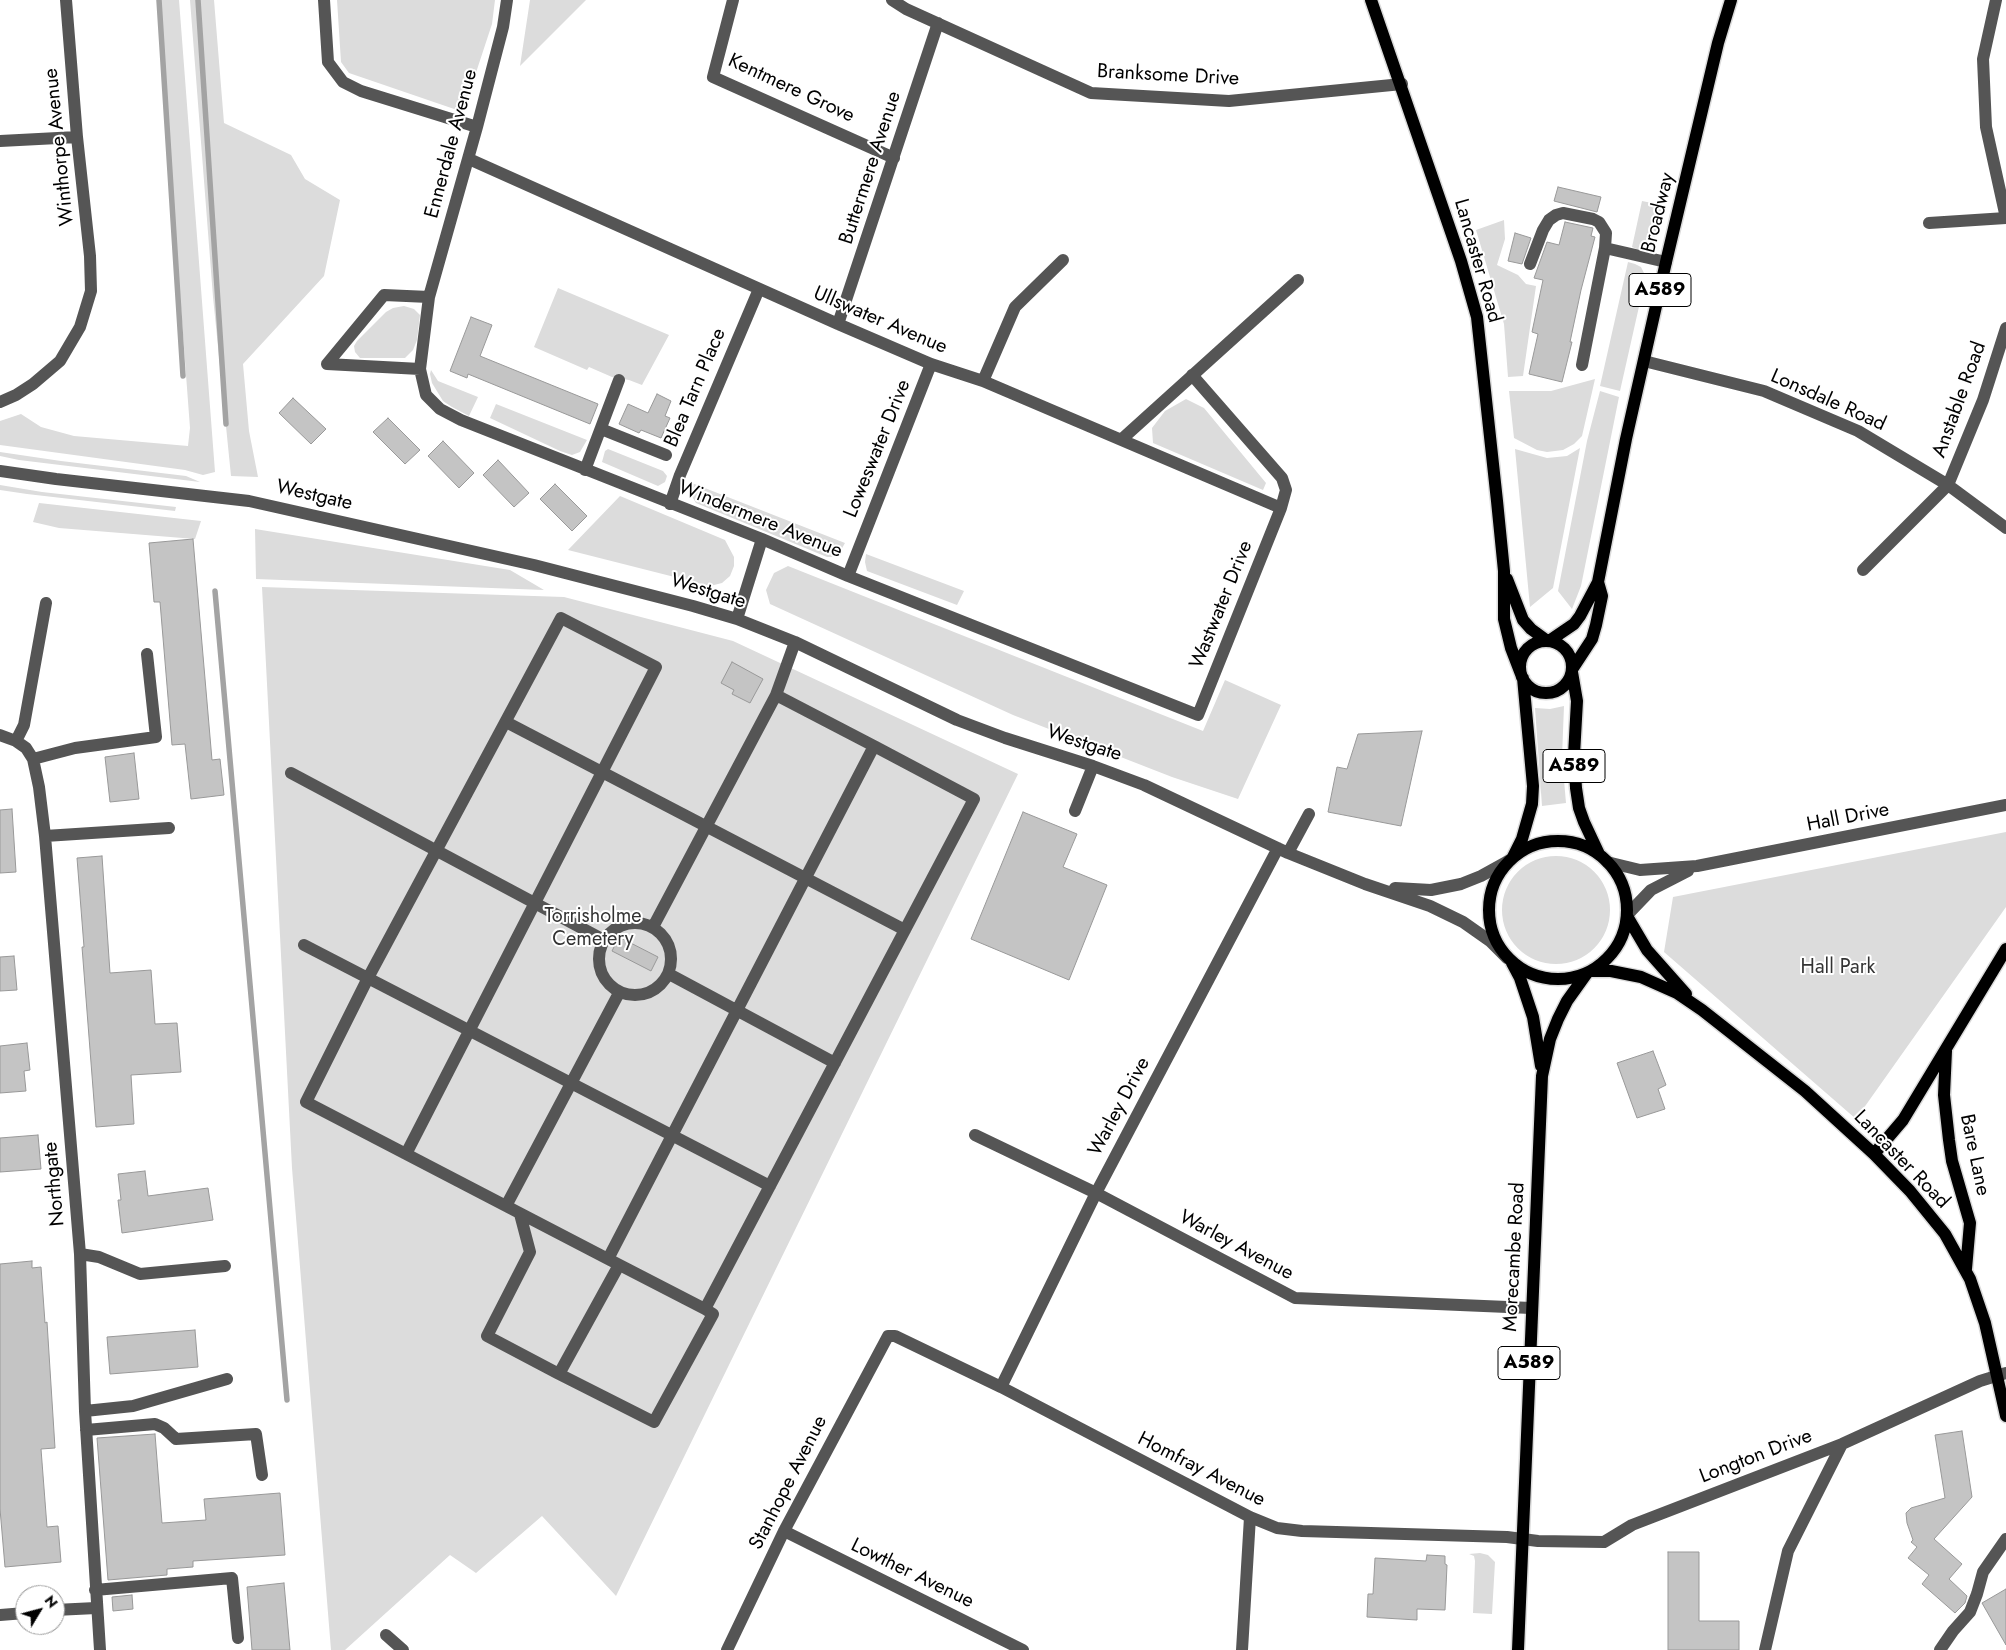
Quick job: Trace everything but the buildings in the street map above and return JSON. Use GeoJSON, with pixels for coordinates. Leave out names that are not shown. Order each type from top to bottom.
{"type":"FeatureCollection","features":[{"type":"Feature","properties":{"kind":"main road","name":"Lancaster Road"},"geometry":{"type":"LineString","coordinates":[[1371,0],[1402,84],[1461,261],[1477,317],[1504,572],[1506,630],[1522,676],[1533,786],[1532,804],[1522,839],[1511,859]]}},
{"type":"Feature","properties":{"kind":"main road","name":"Broadway"},"geometry":{"type":"LineString","coordinates":[[1548,641],[1574,624],[1598,582],[1666,262],[1718,43],[1731,0]]}},
{"type":"Feature","properties":{"kind":"main road","name":"Lancaster Road"},"geometry":{"type":"LineString","coordinates":[[1504,572],[1523,620],[1531,629],[1548,641]]}},
{"type":"Feature","properties":{"kind":"main road","name":"Broadway"},"geometry":{"type":"LineString","coordinates":[[1573,670],[1592,639],[1596,625],[1602,596],[1598,582]]}},
{"type":"Feature","properties":{"kind":"main road","name":"A589"},"geometry":{"type":"LineString","coordinates":[[1573,670],[1567,684],[1562,689],[1551,693],[1537,692],[1526,684],[1520,667],[1523,654],[1532,644],[1548,641],[1557,643],[1566,649],[1571,657],[1573,670],[1577,701],[1574,771],[1577,795],[1584,822],[1603,858],[1620,880],[1626,902],[1627,916],[1622,935],[1616,947],[1605,961],[1589,972],[1564,979],[1545,978],[1527,972],[1509,959],[1494,937],[1489,916],[1490,894],[1498,874],[1511,859],[1529,847],[1549,842],[1567,842],[1583,846],[1603,858]]}},
{"type":"Feature","properties":{"kind":"main road","name":"Lancaster Road"},"geometry":{"type":"LineString","coordinates":[[1627,916],[1647,950],[1702,1010]]}},
{"type":"Feature","properties":{"kind":"main road","name":"Bare Lane"},"geometry":{"type":"LineString","coordinates":[[1874,1154],[1903,1120],[2006,949]]}},
{"type":"Feature","properties":{"kind":"main road","name":"Morecambe Road"},"geometry":{"type":"LineString","coordinates":[[1509,959],[1520,978],[1533,1017],[1542,1076]]}},
{"type":"Feature","properties":{"kind":"main road","name":"Lancaster Road"},"geometry":{"type":"LineString","coordinates":[[1589,972],[1611,971],[1642,977],[1677,994],[1702,1010],[1805,1091],[1874,1154],[1910,1191],[1931,1216],[1966,1269],[1978,1297],[2002,1374],[2006,1416]]}},
{"type":"Feature","properties":{"kind":"main road","name":"Morecambe Road"},"geometry":{"type":"LineString","coordinates":[[1518,1650],[1542,1076],[1550,1039],[1558,1019],[1567,1001],[1589,972]]}},
{"type":"Feature","properties":{"kind":"main road","name":"Bare Lane"},"geometry":{"type":"LineString","coordinates":[[1947,1048],[1944,1095],[1949,1140],[1952,1161],[1970,1223],[1966,1269]]}},
{"type":"Feature","properties":{"kind":"street","name":"Winthorpe Avenue"},"geometry":{"type":"LineString","coordinates":[[0,402],[16,395],[33,384],[60,361],[80,327],[91,291],[90,256],[77,137],[66,0]]}},
{"type":"Feature","properties":{"kind":"street"},"geometry":{"type":"LineString","coordinates":[[324,0],[328,62],[343,82],[361,91],[477,127]]}},
{"type":"Feature","properties":{"kind":"street","name":"Ennerdale Avenue"},"geometry":{"type":"LineString","coordinates":[[420,369],[429,297],[477,127],[503,27],[507,0]]}},
{"type":"Feature","properties":{"kind":"street","name":"Kentmere Grove"},"geometry":{"type":"LineString","coordinates":[[733,0],[713,77],[894,158]]}},
{"type":"Feature","properties":{"kind":"street","name":"Branksome Drive"},"geometry":{"type":"LineString","coordinates":[[892,0],[906,9],[1091,93],[1228,101],[1402,84]]}},
{"type":"Feature","properties":{"kind":"street"},"geometry":{"type":"LineString","coordinates":[[1928,223],[2006,218],[1986,127],[1983,59],[1999,1]]}},
{"type":"Feature","properties":{"kind":"street","name":"Buttermere Avenue"},"geometry":{"type":"LineString","coordinates":[[838,324],[938,23]]}},
{"type":"Feature","properties":{"kind":"street"},"geometry":{"type":"LineString","coordinates":[[0,141],[77,137]]}},
{"type":"Feature","properties":{"kind":"street","name":"Ullswater Avenue"},"geometry":{"type":"LineString","coordinates":[[468,159],[838,324],[932,364],[983,381],[1282,508]]}},
{"type":"Feature","properties":{"kind":"street"},"geometry":{"type":"LineString","coordinates":[[1530,264],[1543,230],[1549,220],[1556,214],[1563,213],[1593,219],[1599,222],[1606,233],[1605,248],[1582,365]]}},
{"type":"Feature","properties":{"kind":"street"},"geometry":{"type":"LineString","coordinates":[[1605,248],[1666,262]]}},
{"type":"Feature","properties":{"kind":"street"},"geometry":{"type":"LineString","coordinates":[[983,381],[1015,308],[1062,260]]}},
{"type":"Feature","properties":{"kind":"street"},"geometry":{"type":"LineString","coordinates":[[1122,439],[1298,280]]}},
{"type":"Feature","properties":{"kind":"street","name":"Blea Tarn Place"},"geometry":{"type":"LineString","coordinates":[[670,504],[680,475],[759,289]]}},
{"type":"Feature","properties":{"kind":"street"},"geometry":{"type":"LineString","coordinates":[[420,369],[327,364],[384,295],[429,297]]}},
{"type":"Feature","properties":{"kind":"street","name":"Anstable Road"},"geometry":{"type":"LineString","coordinates":[[1948,485],[1983,400],[2006,328]]}},
{"type":"Feature","properties":{"kind":"street","name":"Lonsdale Road"},"geometry":{"type":"LineString","coordinates":[[1644,361],[1764,391],[1858,431],[1948,485],[2006,528]]}},
{"type":"Feature","properties":{"kind":"street","name":"Loweswater Drive"},"geometry":{"type":"LineString","coordinates":[[848,576],[932,364]]}},
{"type":"Feature","properties":{"kind":"street","name":"Windermere Avenue"},"geometry":{"type":"LineString","coordinates":[[420,369],[426,394],[440,409],[461,420],[1198,715]]}},
{"type":"Feature","properties":{"kind":"street","name":"Wastwater Drive"},"geometry":{"type":"LineString","coordinates":[[1192,375],[1282,478],[1286,490],[1282,508],[1198,715]]}},
{"type":"Feature","properties":{"kind":"street"},"geometry":{"type":"LineString","coordinates":[[585,470],[620,380]]}},
{"type":"Feature","properties":{"kind":"street"},"geometry":{"type":"LineString","coordinates":[[601,428],[666,455]]}},
{"type":"Feature","properties":{"kind":"street","name":"Westgate"},"geometry":{"type":"LineString","coordinates":[[0,471],[56,480],[249,501],[534,565],[737,619],[795,642],[957,720],[1144,785],[1283,850],[1365,884],[1430,906],[1463,922],[1490,941],[1509,959]]}},
{"type":"Feature","properties":{"kind":"street"},"geometry":{"type":"LineString","coordinates":[[1863,570],[1948,485]]}},
{"type":"Feature","properties":{"kind":"street"},"geometry":{"type":"LineString","coordinates":[[737,619],[762,539]]}},
{"type":"Feature","properties":{"kind":"street"},"geometry":{"type":"LineString","coordinates":[[16,741],[24,724],[46,603]]}},
{"type":"Feature","properties":{"kind":"street"},"geometry":{"type":"LineString","coordinates":[[406,1154],[656,667],[561,618],[368,978],[306,1102],[713,1314],[654,1422],[487,1336],[530,1252],[520,1214]]}},
{"type":"Feature","properties":{"kind":"street"},"geometry":{"type":"LineString","coordinates":[[653,927],[776,695],[795,642]]}},
{"type":"Feature","properties":{"kind":"street"},"geometry":{"type":"LineString","coordinates":[[0,735],[16,741],[26,748],[34,759],[75,748],[156,737],[147,654]]}},
{"type":"Feature","properties":{"kind":"street"},"geometry":{"type":"LineString","coordinates":[[705,1310],[974,799],[776,695]]}},
{"type":"Feature","properties":{"kind":"street"},"geometry":{"type":"LineString","coordinates":[[506,722],[905,930]]}},
{"type":"Feature","properties":{"kind":"street"},"geometry":{"type":"LineString","coordinates":[[559,1374],[672,1136],[874,746]]}},
{"type":"Feature","properties":{"kind":"street","name":"Northgate"},"geometry":{"type":"LineString","coordinates":[[34,759],[45,836],[80,1254],[85,1411],[100,1650]]}},
{"type":"Feature","properties":{"kind":"street"},"geometry":{"type":"LineString","coordinates":[[1075,812],[1093,766]]}},
{"type":"Feature","properties":{"kind":"street"},"geometry":{"type":"LineString","coordinates":[[291,773],[604,940]]}},
{"type":"Feature","properties":{"kind":"street","name":"Hall Drive"},"geometry":{"type":"LineString","coordinates":[[1603,858],[1625,868],[1640,870],[1697,866],[2006,804]]}},
{"type":"Feature","properties":{"kind":"street","name":"Warley Drive"},"geometry":{"type":"LineString","coordinates":[[1001,1387],[1096,1193],[1283,850],[1309,814]]}},
{"type":"Feature","properties":{"kind":"street"},"geometry":{"type":"LineString","coordinates":[[45,836],[169,828]]}},
{"type":"Feature","properties":{"kind":"street","name":"Westgate"},"geometry":{"type":"LineString","coordinates":[[1365,884],[1411,890],[1451,887],[1481,876],[1511,859]]}},
{"type":"Feature","properties":{"kind":"street","name":"Hall Drive"},"geometry":{"type":"LineString","coordinates":[[1627,916],[1651,890],[1697,866]]}},
{"type":"Feature","properties":{"kind":"street"},"geometry":{"type":"LineString","coordinates":[[636,922],[653,927],[668,943],[672,961],[669,974],[655,991],[638,996],[618,992],[603,979],[598,959],[604,940],[616,928],[636,922]]}},
{"type":"Feature","properties":{"kind":"street"},"geometry":{"type":"LineString","coordinates":[[304,945],[770,1186]]}},
{"type":"Feature","properties":{"kind":"street"},"geometry":{"type":"LineString","coordinates":[[669,974],[835,1063]]}},
{"type":"Feature","properties":{"kind":"street"},"geometry":{"type":"LineString","coordinates":[[506,1206],[618,992]]}},
{"type":"Feature","properties":{"kind":"street","name":"Warley Avenue"},"geometry":{"type":"LineString","coordinates":[[975,1135],[1096,1193],[1295,1298],[1531,1308]]}},
{"type":"Feature","properties":{"kind":"street"},"geometry":{"type":"LineString","coordinates":[[80,1254],[99,1257],[140,1274],[225,1266]]}},
{"type":"Feature","properties":{"kind":"street","name":"Homfray Avenue"},"geometry":{"type":"LineString","coordinates":[[888,1336],[895,1336],[1001,1387],[1250,1517],[1278,1528],[1302,1531],[1522,1539]]}},
{"type":"Feature","properties":{"kind":"street","name":"Stanhope Avenue"},"geometry":{"type":"LineString","coordinates":[[726,1650],[784,1531],[888,1336]]}},
{"type":"Feature","properties":{"kind":"street","name":"Longton Drive"},"geometry":{"type":"LineString","coordinates":[[1522,1539],[1604,1542],[1632,1525],[1842,1444],[2002,1374]]}},
{"type":"Feature","properties":{"kind":"street"},"geometry":{"type":"LineString","coordinates":[[85,1411],[133,1406],[227,1379]]}},
{"type":"Feature","properties":{"kind":"street"},"geometry":{"type":"LineString","coordinates":[[86,1430],[155,1424],[164,1428],[176,1439],[256,1434],[262,1474]]}},
{"type":"Feature","properties":{"kind":"street"},"geometry":{"type":"LineString","coordinates":[[1765,1650],[1788,1551],[1842,1444]]}},
{"type":"Feature","properties":{"kind":"street"},"geometry":{"type":"LineString","coordinates":[[1242,1650],[1250,1517]]}},
{"type":"Feature","properties":{"kind":"street","name":"Lowther Avenue"},"geometry":{"type":"LineString","coordinates":[[784,1531],[1023,1650]]}},
{"type":"Feature","properties":{"kind":"street"},"geometry":{"type":"LineString","coordinates":[[1940,1650],[1953,1631],[1970,1612],[1977,1594],[1982,1572],[2006,1539]]}},
{"type":"Feature","properties":{"kind":"street"},"geometry":{"type":"LineString","coordinates":[[95,1590],[232,1578],[238,1638]]}},
{"type":"Feature","properties":{"kind":"street"},"geometry":{"type":"LineString","coordinates":[[65,1610],[96,1608]]}},
{"type":"Feature","properties":{"kind":"street"},"geometry":{"type":"LineString","coordinates":[[0,1615],[15,1614]]}},
{"type":"Feature","properties":{"kind":"street"},"geometry":{"type":"LineString","coordinates":[[386,1635],[403,1650]]}},
{"type":"Feature","properties":{"kind":"green space"},"geometry":{"type":"Polygon","coordinates":[[[158,0],[179,0],[215,472],[203,475],[185,470],[0,445],[0,421],[21,414],[41,427],[74,436],[188,446],[190,428],[158,0]]]}},
{"type":"Feature","properties":{"kind":"green space"},"geometry":{"type":"Polygon","coordinates":[[[190,0],[214,0],[224,123],[291,155],[305,179],[340,200],[324,276],[243,364],[249,431],[258,477],[231,476],[213,297],[190,0]]]}},
{"type":"Feature","properties":{"kind":"green space"},"geometry":{"type":"Polygon","coordinates":[[[337,0],[495,0],[492,24],[463,112],[349,73],[341,62],[337,0]]]}},
{"type":"Feature","properties":{"kind":"green space"},"geometry":{"type":"Polygon","coordinates":[[[530,0],[586,0],[520,66],[530,0]]]}},
{"type":"Feature","properties":{"kind":"green space"},"geometry":{"type":"Polygon","coordinates":[[[1642,201],[1662,205],[1655,238],[1646,248],[1639,250],[1632,247],[1642,201]]]}},
{"type":"Feature","properties":{"kind":"green space"},"geometry":{"type":"Polygon","coordinates":[[[1504,220],[1505,239],[1497,265],[1518,275],[1526,284],[1536,286],[1523,376],[1508,377],[1504,324],[1476,230],[1504,220]]]}},
{"type":"Feature","properties":{"kind":"green space"},"geometry":{"type":"Polygon","coordinates":[[[1628,262],[1641,267],[1645,280],[1620,391],[1600,386],[1628,262]]]}},
{"type":"Feature","properties":{"kind":"green space"},"geometry":{"type":"Polygon","coordinates":[[[558,288],[669,335],[642,385],[612,377],[589,367],[587,370],[534,347],[558,288]]]}},
{"type":"Feature","properties":{"kind":"green space"},"geometry":{"type":"Polygon","coordinates":[[[404,306],[414,309],[420,315],[417,340],[413,350],[405,358],[360,358],[355,352],[354,346],[357,341],[386,312],[393,308],[404,306]]]}},
{"type":"Feature","properties":{"kind":"green space"},"geometry":{"type":"Polygon","coordinates":[[[431,370],[438,381],[478,397],[469,416],[443,401],[432,383],[431,370]]]}},
{"type":"Feature","properties":{"kind":"green space"},"geometry":{"type":"Polygon","coordinates":[[[1595,379],[1582,436],[1574,444],[1563,450],[1547,452],[1537,450],[1514,438],[1509,391],[1551,391],[1595,379]]]}},
{"type":"Feature","properties":{"kind":"green space"},"geometry":{"type":"Polygon","coordinates":[[[1600,391],[1619,397],[1581,586],[1572,609],[1558,591],[1587,441],[1600,391]]]}},
{"type":"Feature","properties":{"kind":"green space"},"geometry":{"type":"Polygon","coordinates":[[[1186,399],[1204,408],[1266,483],[1263,490],[1153,443],[1152,428],[1165,411],[1186,399]]]}},
{"type":"Feature","properties":{"kind":"green space"},"geometry":{"type":"Polygon","coordinates":[[[496,404],[587,440],[580,452],[572,455],[560,451],[490,418],[496,404]]]}},
{"type":"Feature","properties":{"kind":"green space"},"geometry":{"type":"Polygon","coordinates":[[[1580,448],[1553,588],[1530,607],[1515,449],[1547,458],[1567,456],[1580,448]]]}},
{"type":"Feature","properties":{"kind":"green space"},"geometry":{"type":"Polygon","coordinates":[[[608,449],[663,471],[667,476],[665,482],[658,486],[602,462],[605,451],[608,449]]]}},
{"type":"Feature","properties":{"kind":"green space"},"geometry":{"type":"Polygon","coordinates":[[[0,452],[186,476],[200,482],[19,460],[0,456],[0,452]]]}},
{"type":"Feature","properties":{"kind":"green space"},"geometry":{"type":"Polygon","coordinates":[[[692,483],[845,543],[837,557],[827,557],[696,503],[691,495],[692,483]]]}},
{"type":"Feature","properties":{"kind":"green space"},"geometry":{"type":"Polygon","coordinates":[[[0,485],[42,492],[176,507],[175,511],[27,494],[0,490],[0,485]]]}},
{"type":"Feature","properties":{"kind":"green space"},"geometry":{"type":"Polygon","coordinates":[[[620,496],[725,540],[734,557],[734,566],[730,576],[722,583],[710,586],[568,550],[620,496]]]}},
{"type":"Feature","properties":{"kind":"green space"},"geometry":{"type":"Polygon","coordinates":[[[39,503],[201,521],[195,539],[59,528],[33,522],[39,503]]]}},
{"type":"Feature","properties":{"kind":"green space"},"geometry":{"type":"Polygon","coordinates":[[[255,529],[510,570],[544,590],[256,579],[255,529]]]}},
{"type":"Feature","properties":{"kind":"green space"},"geometry":{"type":"Polygon","coordinates":[[[866,554],[964,591],[957,605],[867,571],[866,554]]]}},
{"type":"Feature","properties":{"kind":"green space"},"geometry":{"type":"Polygon","coordinates":[[[788,566],[1203,731],[1225,680],[1281,705],[1238,799],[1172,777],[1013,715],[770,604],[766,590],[774,573],[788,566]]]}},
{"type":"Feature","properties":{"kind":"green space","name":"Torrisholme Cemetery"},"geometry":{"type":"Polygon","coordinates":[[[262,587],[564,597],[733,641],[1018,774],[616,1596],[542,1516],[476,1573],[450,1555],[345,1650],[331,1650],[292,1168],[262,587]]]}},
{"type":"Feature","properties":{"kind":"green space"},"geometry":{"type":"Polygon","coordinates":[[[1564,706],[1562,757],[1566,803],[1542,806],[1535,708],[1550,709],[1564,706]]]}},
{"type":"Feature","properties":{"kind":"green space","name":"Hall Park"},"geometry":{"type":"Polygon","coordinates":[[[2006,832],[2006,907],[1856,1119],[1664,952],[1673,897],[2006,832]]]}},
{"type":"Feature","properties":{"kind":"green space"},"geometry":{"type":"Polygon","coordinates":[[[1556,856],[1577,860],[1594,872],[1606,889],[1610,910],[1606,931],[1594,948],[1577,960],[1556,964],[1535,960],[1518,948],[1506,931],[1502,910],[1506,889],[1518,872],[1535,860],[1556,856]]]}},
{"type":"Feature","properties":{"kind":"green space"},"geometry":{"type":"Polygon","coordinates":[[[1480,1553],[1488,1555],[1495,1562],[1492,1614],[1473,1613],[1475,1561],[1474,1556],[1469,1554],[1480,1553]]]}},
{"type":"Feature","properties":{"kind":"waterway"},"geometry":{"type":"LineString","coordinates":[[159,0],[183,376]]}},
{"type":"Feature","properties":{"kind":"waterway"},"geometry":{"type":"LineString","coordinates":[[198,0],[226,424]]}},
{"type":"Feature","properties":{"kind":"waterway"},"geometry":{"type":"LineString","coordinates":[[215,591],[287,1400]]}}]}
